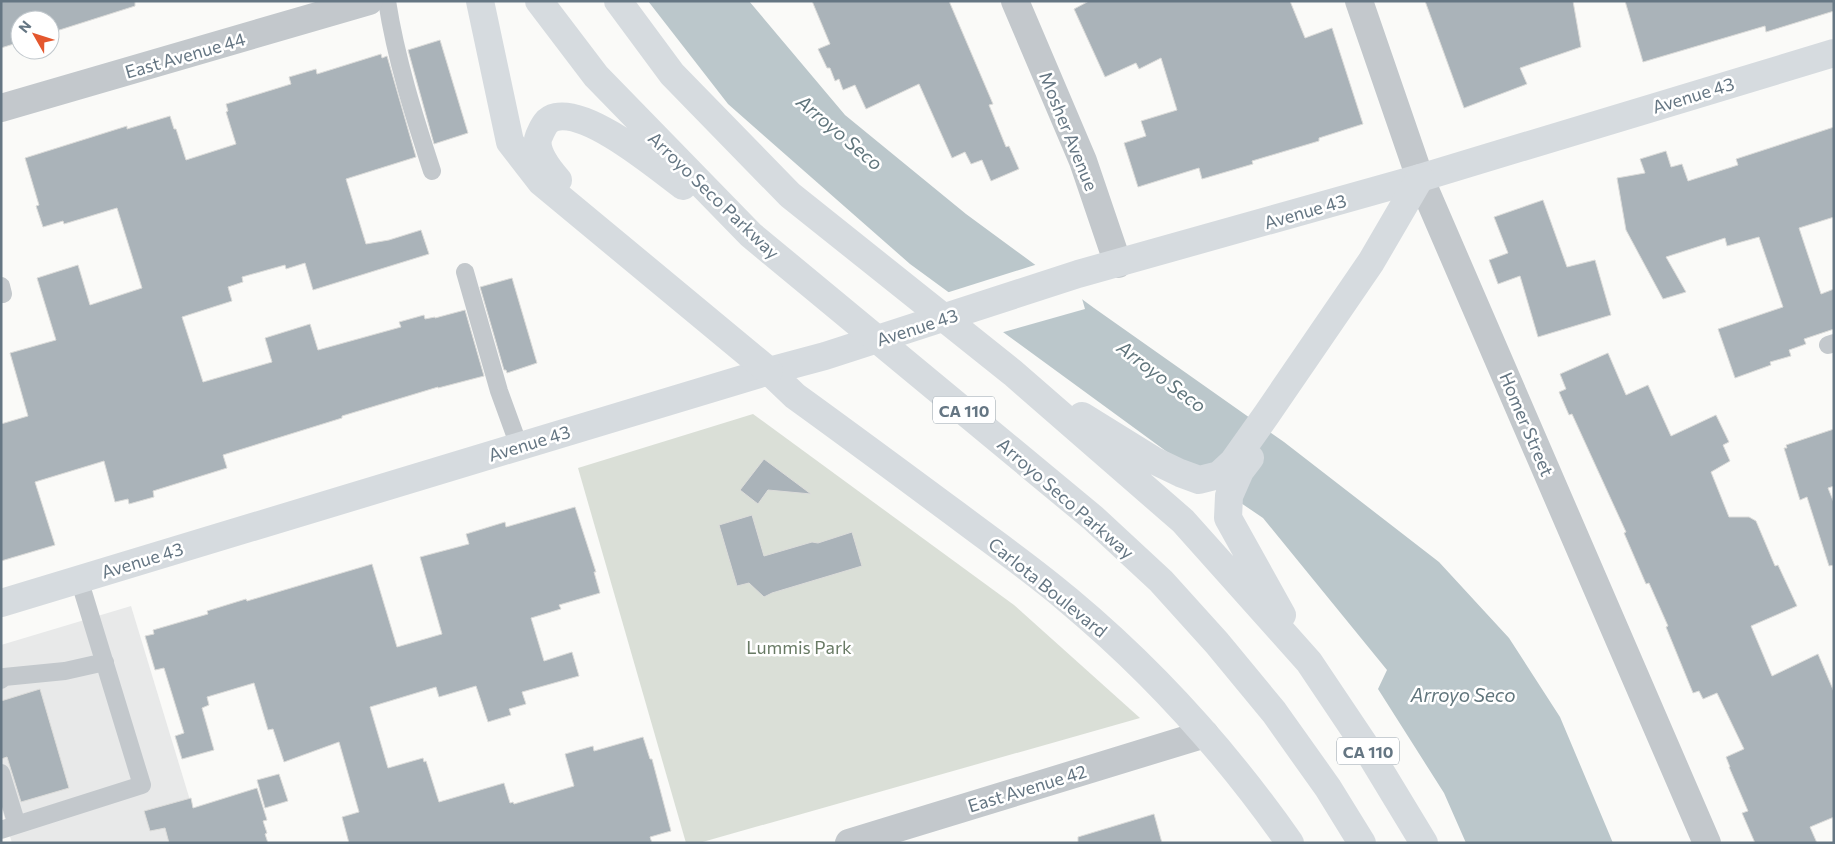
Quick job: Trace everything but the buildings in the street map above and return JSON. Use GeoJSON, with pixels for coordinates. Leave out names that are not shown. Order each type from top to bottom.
{"type":"FeatureCollection","features":[{"type":"Feature","properties":{"kind":"main road"},"geometry":{"type":"LineString","coordinates":[[480,1],[510,142],[541,182],[603,232]]}},
{"type":"Feature","properties":{"kind":"main road","name":"Arroyo Seco Parkway"},"geometry":{"type":"LineString","coordinates":[[539,1],[596,76],[751,235],[1093,518],[1160,580],[1217,643],[1274,712],[1328,788],[1362,843]]}},
{"type":"Feature","properties":{"kind":"main road","name":"CA 110"},"geometry":{"type":"LineString","coordinates":[[618,1],[672,74],[790,196],[1013,373],[1183,521],[1309,662],[1364,744],[1424,843]]}},
{"type":"Feature","properties":{"kind":"main road","name":"Avenue 43"},"geometry":{"type":"LineString","coordinates":[[1,603],[769,371],[825,356],[1078,274],[1420,178],[1834,52]]}},
{"type":"Feature","properties":{"kind":"main road"},"geometry":{"type":"LineString","coordinates":[[603,232],[543,164],[538,140],[544,124],[556,117],[577,118],[617,138],[751,235]]}},
{"type":"Feature","properties":{"kind":"main road"},"geometry":{"type":"LineString","coordinates":[[1013,373],[1153,460],[1199,480],[1219,475],[1273,418],[1357,314],[1386,270],[1420,178]]}},
{"type":"Feature","properties":{"kind":"main road","name":"Carlota Boulevard"},"geometry":{"type":"LineString","coordinates":[[603,232],[769,371],[795,396],[1004,550],[1068,600],[1144,670],[1205,734],[1262,802],[1290,843]]}},
{"type":"Feature","properties":{"kind":"main road"},"geometry":{"type":"LineString","coordinates":[[1273,418],[1240,471],[1229,496],[1228,518],[1309,662]]}},
{"type":"Feature","properties":{"kind":"street","name":"East Avenue 44"},"geometry":{"type":"LineString","coordinates":[[1,108],[369,1]]}},
{"type":"Feature","properties":{"kind":"street","name":"Mosher Avenue"},"geometry":{"type":"LineString","coordinates":[[1015,1],[1083,161],[1118,264]]}},
{"type":"Feature","properties":{"kind":"street","name":"Homer Street"},"geometry":{"type":"LineString","coordinates":[[1359,1],[1420,178],[1707,843]]}},
{"type":"Feature","properties":{"kind":"street","name":"East Avenue 42"},"geometry":{"type":"LineString","coordinates":[[849,843],[1205,734]]}},
{"type":"Feature","properties":{"kind":"lane"},"geometry":{"type":"LineString","coordinates":[[387,1],[392,33],[432,171]]}},
{"type":"Feature","properties":{"kind":"lane"},"geometry":{"type":"LineString","coordinates":[[465,272],[499,391],[519,446]]}},
{"type":"Feature","properties":{"kind":"lane"},"geometry":{"type":"LineString","coordinates":[[1,286],[3,294],[1,294]]}},
{"type":"Feature","properties":{"kind":"lane"},"geometry":{"type":"LineString","coordinates":[[1,772],[9,828],[142,785],[79,579]]}},
{"type":"Feature","properties":{"kind":"lane"},"geometry":{"type":"LineString","coordinates":[[1,680],[4,676],[65,670],[105,662]]}},
{"type":"Feature","properties":{"kind":"shaded area"},"geometry":{"type":"Polygon","coordinates":[[[131,606],[203,843],[12,843],[1,806],[1,645],[131,606]]]}},
{"type":"Feature","properties":{"kind":"green space","name":"Lummis Park"},"geometry":{"type":"Polygon","coordinates":[[[753,414],[1014,605],[1140,718],[699,843],[686,843],[578,468],[753,414]]]}},
{"type":"Feature","properties":{"kind":"water","name":"Arroyo Seco"},"geometry":{"type":"Polygon","coordinates":[[[648,1],[749,1],[845,115],[966,214],[1094,308],[1284,442],[1439,562],[1509,638],[1560,717],[1613,843],[1466,843],[1444,793],[1378,689],[1387,670],[1263,518],[1185,465],[910,264],[728,104],[648,1]]]}},
{"type":"Feature","properties":{"kind":"pier"},"geometry":{"type":"Polygon","coordinates":[[[1038,264],[1081,295],[1085,309],[1000,333],[946,293],[1038,264]]]}}]}
